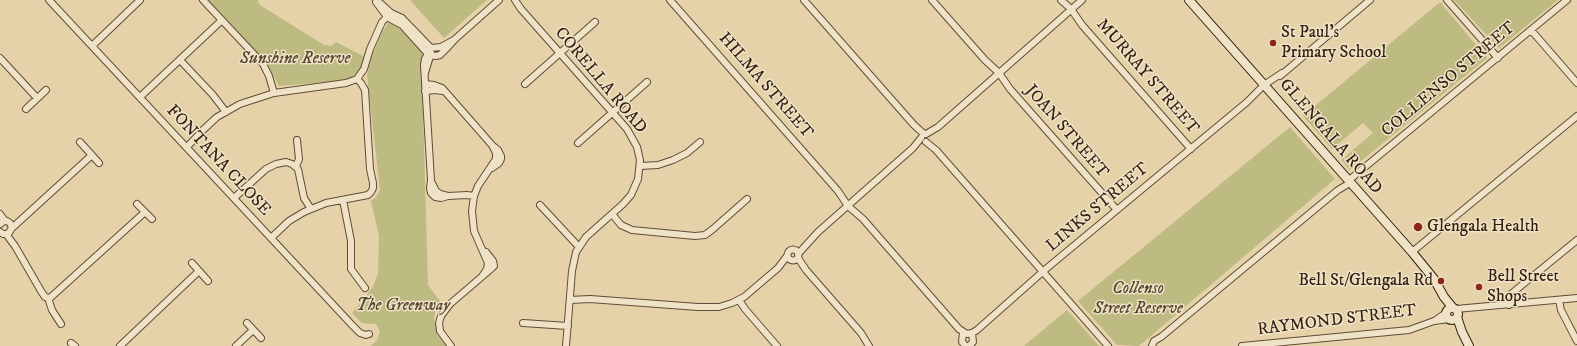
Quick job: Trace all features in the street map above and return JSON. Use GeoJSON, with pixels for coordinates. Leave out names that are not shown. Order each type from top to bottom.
{"type":"FeatureCollection","features":[{"type":"Feature","properties":{"kind":"street","name":"FONTANA CLOSE"},"geometry":{"type":"LineString","coordinates":[[49,0],[352,326],[360,333],[366,335],[369,334]]}},
{"type":"Feature","properties":{"kind":"street"},"geometry":{"type":"LineString","coordinates":[[92,46],[140,0]]}},
{"type":"Feature","properties":{"kind":"street"},"geometry":{"type":"LineString","coordinates":[[202,0],[263,64],[269,76],[274,93]]}},
{"type":"Feature","properties":{"kind":"street"},"geometry":{"type":"LineString","coordinates":[[429,55],[440,54],[499,0]]}},
{"type":"Feature","properties":{"kind":"street","name":"CORELLA ROAD"},"geometry":{"type":"LineString","coordinates":[[510,0],[521,9]]}},
{"type":"Feature","properties":{"kind":"street","name":"CORELLA ROAD"},"geometry":{"type":"LineString","coordinates":[[515,0],[521,9],[633,138],[639,153],[640,166],[638,179],[634,190],[627,200],[586,237],[579,247],[574,260],[566,346]]}},
{"type":"Feature","properties":{"kind":"street","name":"HILMA STREET"},"geometry":{"type":"LineString","coordinates":[[670,0],[838,191],[967,333]]}},
{"type":"Feature","properties":{"kind":"street"},"geometry":{"type":"LineString","coordinates":[[804,0],[1108,346]]}},
{"type":"Feature","properties":{"kind":"street","name":"JOAN STREET"},"geometry":{"type":"LineString","coordinates":[[932,0],[1117,210]]}},
{"type":"Feature","properties":{"kind":"street","name":"MURRAY STREET"},"geometry":{"type":"LineString","coordinates":[[1060,0],[1191,149]]}},
{"type":"Feature","properties":{"kind":"street"},"geometry":{"type":"LineString","coordinates":[[570,297],[705,308],[726,305],[739,300],[794,257],[807,243],[850,204],[1082,0]]}},
{"type":"Feature","properties":{"kind":"street","name":"GLENGALA ROAD"},"geometry":{"type":"LineString","coordinates":[[1189,0],[1412,252],[1434,279],[1470,346]]}},
{"type":"Feature","properties":{"kind":"street","name":"LINKS STREET"},"geometry":{"type":"LineString","coordinates":[[967,333],[1370,0]]}},
{"type":"Feature","properties":{"kind":"street"},"geometry":{"type":"LineString","coordinates":[[1447,0],[1498,58]]}},
{"type":"Feature","properties":{"kind":"street","name":"COLLENSO STREET"},"geometry":{"type":"LineString","coordinates":[[1152,346],[1154,341],[1161,337],[1567,0]]}},
{"type":"Feature","properties":{"kind":"street"},"geometry":{"type":"LineString","coordinates":[[374,1],[383,5],[389,16],[402,25],[429,55]]}},
{"type":"Feature","properties":{"kind":"street"},"geometry":{"type":"LineString","coordinates":[[389,16],[402,18],[431,48]]}},
{"type":"Feature","properties":{"kind":"street"},"geometry":{"type":"LineString","coordinates":[[271,238],[289,221],[311,209],[326,203],[368,195],[373,188],[364,99],[359,82],[367,56],[377,34],[389,16]]}},
{"type":"Feature","properties":{"kind":"street"},"geometry":{"type":"LineString","coordinates":[[140,97],[222,20]]}},
{"type":"Feature","properties":{"kind":"street"},"geometry":{"type":"LineString","coordinates":[[525,84],[595,22]]}},
{"type":"Feature","properties":{"kind":"street"},"geometry":{"type":"LineString","coordinates":[[1531,30],[1577,83]]}},
{"type":"Feature","properties":{"kind":"street"},"geometry":{"type":"LineString","coordinates":[[431,48],[441,47],[454,40]]}},
{"type":"Feature","properties":{"kind":"street"},"geometry":{"type":"LineString","coordinates":[[431,48],[425,75],[431,180],[436,191],[440,194],[474,199]]}},
{"type":"Feature","properties":{"kind":"street"},"geometry":{"type":"LineString","coordinates":[[0,58],[38,98]]}},
{"type":"Feature","properties":{"kind":"street"},"geometry":{"type":"LineString","coordinates":[[180,60],[213,95],[226,112]]}},
{"type":"Feature","properties":{"kind":"street"},"geometry":{"type":"LineString","coordinates":[[186,147],[203,130],[226,112],[240,104],[274,93],[359,82]]}},
{"type":"Feature","properties":{"kind":"street"},"geometry":{"type":"LineString","coordinates":[[578,143],[647,82]]}},
{"type":"Feature","properties":{"kind":"street"},"geometry":{"type":"LineString","coordinates":[[425,88],[439,86],[498,150],[501,156],[499,163],[491,168],[481,181],[474,199],[473,225],[476,237],[488,263],[487,269],[483,275],[450,304],[442,313],[440,320],[439,327],[442,335],[451,346]]}},
{"type":"Feature","properties":{"kind":"street"},"geometry":{"type":"LineString","coordinates":[[26,109],[46,90]]}},
{"type":"Feature","properties":{"kind":"street"},"geometry":{"type":"LineString","coordinates":[[1412,252],[1577,116]]}},
{"type":"Feature","properties":{"kind":"street"},"geometry":{"type":"LineString","coordinates":[[296,166],[299,159],[297,140]]}},
{"type":"Feature","properties":{"kind":"street"},"geometry":{"type":"LineString","coordinates":[[80,142],[99,163]]}},
{"type":"Feature","properties":{"kind":"street"},"geometry":{"type":"LineString","coordinates":[[640,166],[658,165],[673,160],[686,153],[700,142]]}},
{"type":"Feature","properties":{"kind":"street"},"geometry":{"type":"LineString","coordinates":[[4,227],[23,217],[39,204],[92,155]]}},
{"type":"Feature","properties":{"kind":"street"},"geometry":{"type":"LineString","coordinates":[[234,198],[266,169],[276,164],[286,162],[296,166],[300,173],[304,198],[311,209]]}},
{"type":"Feature","properties":{"kind":"street"},"geometry":{"type":"LineString","coordinates":[[612,214],[621,225],[632,230],[696,236],[705,235],[747,199]]}},
{"type":"Feature","properties":{"kind":"street"},"geometry":{"type":"LineString","coordinates":[[343,200],[351,241],[351,269],[365,288]]}},
{"type":"Feature","properties":{"kind":"street"},"geometry":{"type":"LineString","coordinates":[[137,204],[152,219]]}},
{"type":"Feature","properties":{"kind":"street"},"geometry":{"type":"LineString","coordinates":[[540,205],[579,247]]}},
{"type":"Feature","properties":{"kind":"street"},"geometry":{"type":"LineString","coordinates":[[48,298],[58,293],[144,212]]}},
{"type":"Feature","properties":{"kind":"street"},"geometry":{"type":"LineString","coordinates":[[0,214],[4,227],[40,292],[48,298],[51,307],[61,324]]}},
{"type":"Feature","properties":{"kind":"street"},"geometry":{"type":"LineString","coordinates":[[1512,305],[1518,289],[1577,240]]}},
{"type":"Feature","properties":{"kind":"street"},"geometry":{"type":"LineString","coordinates":[[794,257],[861,333],[869,346]]}},
{"type":"Feature","properties":{"kind":"street"},"geometry":{"type":"LineString","coordinates":[[192,263],[208,280]]}},
{"type":"Feature","properties":{"kind":"street"},"geometry":{"type":"LineString","coordinates":[[120,346],[199,271]]}},
{"type":"Feature","properties":{"kind":"street","name":"RAYMOND STREET"},"geometry":{"type":"LineString","coordinates":[[1242,346],[1409,330],[1470,309],[1577,298]]}},
{"type":"Feature","properties":{"kind":"street"},"geometry":{"type":"LineString","coordinates":[[739,300],[777,346]]}},
{"type":"Feature","properties":{"kind":"street"},"geometry":{"type":"LineString","coordinates":[[1559,300],[1561,310],[1577,341]]}},
{"type":"Feature","properties":{"kind":"street"},"geometry":{"type":"LineString","coordinates":[[247,323],[261,338]]}},
{"type":"Feature","properties":{"kind":"street"},"geometry":{"type":"LineString","coordinates":[[523,323],[568,326]]}},
{"type":"Feature","properties":{"kind":"street"},"geometry":{"type":"LineString","coordinates":[[236,346],[253,330]]}},
{"type":"Feature","properties":{"kind":"street"},"geometry":{"type":"LineString","coordinates":[[966,346],[962,342],[967,333],[973,342],[969,346]]}},
{"type":"Feature","properties":{"kind":"street","name":"COLLENSO STREET"},"geometry":{"type":"LineString","coordinates":[[1156,346],[1161,337]]}},
{"type":"Feature","properties":{"kind":"green space","name":"Sunshine Reserve"},"geometry":{"type":"Polygon","coordinates":[[[206,0],[258,0],[259,4],[263,7],[324,45],[331,46],[336,42],[365,57],[360,74],[351,80],[279,86],[268,65],[206,0]]]}},
{"type":"Feature","properties":{"kind":"green space"},"geometry":{"type":"Polygon","coordinates":[[[410,0],[487,0],[444,38],[410,0]]]}},
{"type":"Feature","properties":{"kind":"green space"},"geometry":{"type":"Polygon","coordinates":[[[1454,0],[1558,0],[1499,48],[1454,0]]]}},
{"type":"Feature","properties":{"kind":"green space"},"geometry":{"type":"Polygon","coordinates":[[[1440,2],[1487,58],[1350,170],[1341,160],[1373,133],[1363,123],[1332,149],[1303,116],[1440,2]]]}},
{"type":"Feature","properties":{"kind":"green space","name":"The Greenway"},"geometry":{"type":"Polygon","coordinates":[[[390,20],[413,41],[423,54],[422,76],[428,285],[442,304],[435,312],[434,320],[438,336],[447,346],[371,346],[377,340],[380,332],[376,324],[362,323],[352,313],[373,287],[378,273],[379,236],[371,201],[376,197],[380,190],[367,75],[381,34],[390,20]]]}},
{"type":"Feature","properties":{"kind":"green space","name":"Collenso Street Reserve"},"geometry":{"type":"Polygon","coordinates":[[[1290,127],[1335,179],[1139,346],[1117,345],[1078,301],[1290,127]]]}},
{"type":"Feature","properties":{"kind":"green space"},"geometry":{"type":"Polygon","coordinates":[[[1067,310],[1099,346],[1024,346],[1067,310]]]}},
{"type":"Feature","properties":{"kind":"place","name":"St Paul's Primary School"},"geometry":{"type":"Point","coordinates":[1273,43]}},
{"type":"Feature","properties":{"kind":"place","name":"Glengala Health"},"geometry":{"type":"Point","coordinates":[1418,227]}},
{"type":"Feature","properties":{"kind":"place","name":"Bell St/Glengala Rd"},"geometry":{"type":"Point","coordinates":[1441,281]}},
{"type":"Feature","properties":{"kind":"place","name":"Bell Street Shops"},"geometry":{"type":"Point","coordinates":[1479,287]}}]}
